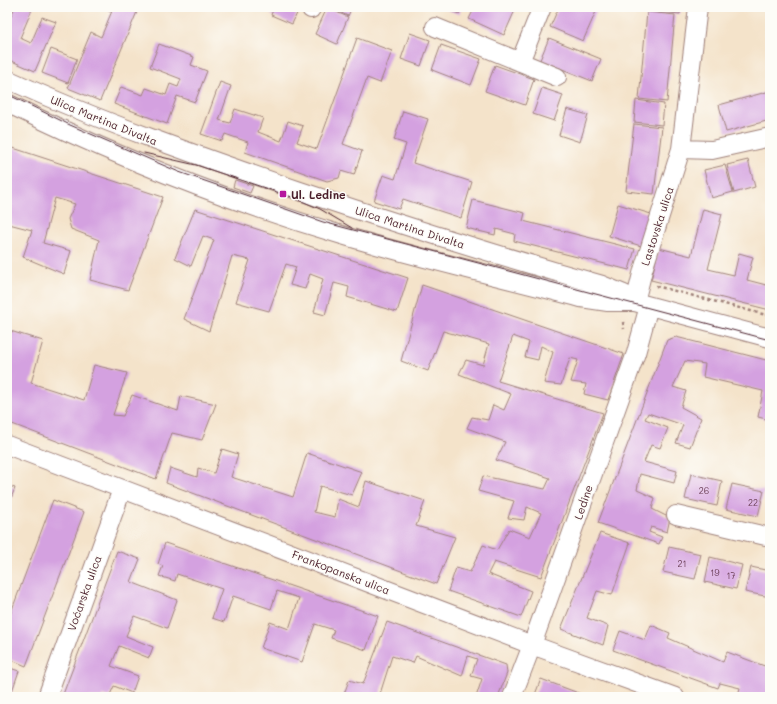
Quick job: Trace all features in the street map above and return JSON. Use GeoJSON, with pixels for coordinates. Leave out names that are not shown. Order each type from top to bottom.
{"type":"FeatureCollection","features":[{"type":"Feature","properties":{"kind":"street"},"geometry":{"type":"LineString","coordinates":[[520,62],[542,7]]}},
{"type":"Feature","properties":{"kind":"street","name":"Lastovska ulica"},"geometry":{"type":"LineString","coordinates":[[642,304],[643,270],[681,149],[698,7]]}},
{"type":"Feature","properties":{"kind":"street"},"geometry":{"type":"LineString","coordinates":[[435,27],[557,77]]}},
{"type":"Feature","properties":{"kind":"street","name":"Ulica Martina Divalta"},"geometry":{"type":"LineString","coordinates":[[7,79],[74,109],[194,155],[451,241],[602,285],[624,294],[642,304]]}},
{"type":"Feature","properties":{"kind":"street","name":"Ulica Martina Divalta"},"geometry":{"type":"LineString","coordinates":[[7,103],[151,169],[288,218],[382,246],[581,298],[608,302],[642,304],[770,338]]}},
{"type":"Feature","properties":{"kind":"street"},"geometry":{"type":"LineString","coordinates":[[681,149],[712,150],[770,137]]}},
{"type":"Feature","properties":{"kind":"street","name":"Ledine"},"geometry":{"type":"LineString","coordinates":[[512,697],[532,645],[636,352],[642,304]]}},
{"type":"Feature","properties":{"kind":"street","name":"Frankopanska ulica"},"geometry":{"type":"LineString","coordinates":[[7,445],[532,645],[675,697]]}},
{"type":"Feature","properties":{"kind":"street","name":"Voćarska ulica"},"geometry":{"type":"LineString","coordinates":[[47,697],[122,489]]}},
{"type":"Feature","properties":{"kind":"street"},"geometry":{"type":"LineString","coordinates":[[676,515],[770,537]]}},
{"type":"Feature","properties":{"kind":"building"},"geometry":{"type":"Polygon","coordinates":[[[15,7],[33,7],[20,38],[31,43],[42,17],[56,22],[35,71],[7,59],[7,25],[15,7]]]}},
{"type":"Feature","properties":{"kind":"building"},"geometry":{"type":"Polygon","coordinates":[[[107,7],[139,7],[100,101],[68,88],[91,32],[101,37],[112,11],[106,9],[107,7]]]}},
{"type":"Feature","properties":{"kind":"building"},"geometry":{"type":"Polygon","coordinates":[[[274,7],[300,7],[292,24],[271,15],[274,7]]]}},
{"type":"Feature","properties":{"kind":"building"},"geometry":{"type":"Polygon","coordinates":[[[328,7],[352,7],[348,16],[328,7]]]}},
{"type":"Feature","properties":{"kind":"building"},"geometry":{"type":"Polygon","coordinates":[[[439,7],[462,7],[459,14],[439,7]]]}},
{"type":"Feature","properties":{"kind":"building"},"geometry":{"type":"Polygon","coordinates":[[[475,7],[516,8],[504,35],[469,19],[475,7]]]}},
{"type":"Feature","properties":{"kind":"building"},"geometry":{"type":"Polygon","coordinates":[[[559,7],[598,7],[583,41],[550,27],[559,7]]]}},
{"type":"Feature","properties":{"kind":"building"},"geometry":{"type":"Polygon","coordinates":[[[652,7],[681,7],[680,14],[652,11],[652,7]]]}},
{"type":"Feature","properties":{"kind":"building"},"geometry":{"type":"Polygon","coordinates":[[[327,8],[348,17],[337,44],[315,34],[327,8]]]}},
{"type":"Feature","properties":{"kind":"building"},"geometry":{"type":"Polygon","coordinates":[[[647,12],[675,15],[667,102],[639,99],[647,12]]]}},
{"type":"Feature","properties":{"kind":"building"},"geometry":{"type":"Polygon","coordinates":[[[410,33],[430,40],[421,66],[401,59],[410,33]]]}},
{"type":"Feature","properties":{"kind":"building"},"geometry":{"type":"Polygon","coordinates":[[[357,38],[392,51],[380,83],[367,78],[343,144],[362,151],[354,175],[341,171],[339,178],[327,181],[245,152],[248,142],[225,134],[222,141],[201,134],[220,82],[231,86],[219,120],[230,123],[235,109],[263,118],[258,132],[281,141],[288,121],[303,126],[297,142],[317,149],[357,38]]]}},
{"type":"Feature","properties":{"kind":"building"},"geometry":{"type":"Polygon","coordinates":[[[549,38],[601,59],[592,81],[540,60],[549,38]]]}},
{"type":"Feature","properties":{"kind":"building"},"geometry":{"type":"Polygon","coordinates":[[[159,44],[194,57],[191,65],[207,71],[195,102],[177,96],[167,124],[114,104],[121,87],[143,95],[146,88],[166,95],[170,84],[178,87],[181,79],[150,67],[159,44]]]}},
{"type":"Feature","properties":{"kind":"building"},"geometry":{"type":"Polygon","coordinates":[[[441,45],[481,59],[471,85],[432,70],[441,45]]]}},
{"type":"Feature","properties":{"kind":"building"},"geometry":{"type":"Polygon","coordinates":[[[51,49],[77,59],[68,83],[42,73],[51,49]]]}},
{"type":"Feature","properties":{"kind":"building"},"geometry":{"type":"Polygon","coordinates":[[[495,65],[534,79],[525,105],[485,91],[495,65]]]}},
{"type":"Feature","properties":{"kind":"building"},"geometry":{"type":"Polygon","coordinates":[[[542,88],[563,95],[554,121],[533,114],[542,88]]]}},
{"type":"Feature","properties":{"kind":"building"},"geometry":{"type":"Polygon","coordinates":[[[770,91],[770,120],[726,132],[719,105],[770,91]]]}},
{"type":"Feature","properties":{"kind":"building"},"geometry":{"type":"Polygon","coordinates":[[[636,100],[664,104],[662,125],[634,122],[636,100]]]}},
{"type":"Feature","properties":{"kind":"building"},"geometry":{"type":"Polygon","coordinates":[[[567,109],[588,115],[580,142],[559,135],[567,109]]]}},
{"type":"Feature","properties":{"kind":"building"},"geometry":{"type":"Polygon","coordinates":[[[403,111],[428,119],[413,163],[472,182],[461,218],[403,199],[399,209],[374,201],[383,175],[395,179],[406,144],[394,140],[403,111]]]}},
{"type":"Feature","properties":{"kind":"building"},"geometry":{"type":"Polygon","coordinates":[[[634,124],[662,127],[654,194],[626,191],[634,124]]]}},
{"type":"Feature","properties":{"kind":"building"},"geometry":{"type":"Polygon","coordinates":[[[7,146],[163,197],[128,290],[90,280],[99,240],[71,229],[68,219],[75,204],[55,198],[43,243],[71,251],[64,274],[23,257],[32,230],[9,224],[7,228],[7,146]]]}},
{"type":"Feature","properties":{"kind":"building"},"geometry":{"type":"Polygon","coordinates":[[[748,160],[755,187],[734,193],[727,165],[748,160]]]}},
{"type":"Feature","properties":{"kind":"building"},"geometry":{"type":"Polygon","coordinates":[[[725,165],[733,192],[711,198],[704,170],[725,165]]]}},
{"type":"Feature","properties":{"kind":"building"},"geometry":{"type":"Polygon","coordinates":[[[235,180],[253,186],[250,193],[233,187],[235,180]]]}},
{"type":"Feature","properties":{"kind":"building"},"geometry":{"type":"Polygon","coordinates":[[[473,200],[525,213],[523,221],[635,249],[629,270],[514,241],[515,234],[496,229],[495,235],[466,228],[473,200]]]}},
{"type":"Feature","properties":{"kind":"building"},"geometry":{"type":"Polygon","coordinates":[[[618,204],[651,214],[641,246],[609,236],[618,204]]]}},
{"type":"Feature","properties":{"kind":"building"},"geometry":{"type":"Polygon","coordinates":[[[195,209],[408,278],[397,312],[347,297],[349,287],[334,283],[325,315],[314,312],[323,279],[310,274],[305,289],[290,285],[296,267],[286,264],[269,311],[236,302],[250,260],[232,256],[209,331],[184,319],[214,240],[203,236],[191,266],[175,258],[195,209]]]}},
{"type":"Feature","properties":{"kind":"building"},"geometry":{"type":"Polygon","coordinates":[[[703,209],[722,214],[708,269],[734,275],[739,253],[753,257],[747,280],[770,286],[770,310],[651,280],[659,248],[691,256],[703,209]]]}},
{"type":"Feature","properties":{"kind":"building"},"geometry":{"type":"Polygon","coordinates":[[[422,285],[624,354],[608,400],[584,394],[586,384],[571,382],[578,360],[570,358],[561,385],[544,383],[553,352],[541,346],[538,360],[525,357],[529,342],[513,336],[498,381],[603,413],[541,577],[494,562],[488,574],[531,591],[521,617],[448,591],[456,568],[470,572],[483,545],[497,550],[509,529],[530,537],[541,513],[527,507],[524,520],[508,518],[514,501],[478,491],[483,476],[545,489],[550,478],[496,460],[505,442],[467,428],[472,417],[488,420],[493,405],[504,410],[511,394],[459,374],[466,360],[483,365],[489,344],[443,331],[428,371],[401,361],[422,285]]]}},
{"type":"Feature","properties":{"kind":"building"},"geometry":{"type":"Polygon","coordinates":[[[7,330],[43,341],[31,383],[84,400],[94,365],[127,373],[113,415],[123,416],[132,395],[178,411],[181,396],[216,404],[202,440],[172,433],[156,479],[7,422],[7,330]]]}},
{"type":"Feature","properties":{"kind":"building"},"geometry":{"type":"Polygon","coordinates":[[[676,337],[770,361],[770,420],[758,417],[763,391],[703,377],[705,364],[685,361],[673,387],[686,391],[681,407],[701,418],[690,447],[676,443],[683,425],[648,413],[645,419],[668,428],[660,448],[651,445],[644,462],[677,471],[674,483],[640,474],[637,490],[655,498],[652,509],[670,518],[667,532],[651,527],[649,532],[662,537],[659,544],[598,523],[667,340],[676,337]]]}},
{"type":"Feature","properties":{"kind":"building"},"geometry":{"type":"Polygon","coordinates":[[[222,449],[238,454],[231,477],[293,497],[307,453],[362,472],[352,495],[320,486],[314,512],[335,517],[338,499],[359,507],[366,481],[425,501],[416,526],[455,537],[436,584],[166,483],[170,468],[197,477],[198,468],[214,473],[222,449]]]}},
{"type":"Feature","properties":{"kind":"building"},"geometry":{"type":"Polygon","coordinates":[[[691,474],[722,481],[717,506],[685,499],[691,474]]]}},
{"type":"Feature","properties":{"kind":"building"},"geometry":{"type":"Polygon","coordinates":[[[732,484],[764,491],[758,516],[726,509],[732,484]]]}},
{"type":"Feature","properties":{"kind":"building"},"geometry":{"type":"Polygon","coordinates":[[[7,485],[15,488],[7,509],[7,485]]]}},
{"type":"Feature","properties":{"kind":"building"},"geometry":{"type":"Polygon","coordinates":[[[53,500],[84,512],[26,666],[7,658],[7,623],[53,500]]]}},
{"type":"Feature","properties":{"kind":"building"},"geometry":{"type":"Polygon","coordinates":[[[600,533],[630,543],[612,595],[597,591],[587,618],[608,626],[603,645],[561,629],[600,533]]]}},
{"type":"Feature","properties":{"kind":"building"},"geometry":{"type":"Polygon","coordinates":[[[165,543],[378,616],[366,650],[331,638],[334,630],[315,624],[302,662],[261,648],[270,622],[289,629],[299,598],[277,591],[271,609],[233,596],[224,622],[212,618],[222,589],[177,574],[175,581],[159,576],[163,566],[158,564],[165,543]]]}},
{"type":"Feature","properties":{"kind":"building"},"geometry":{"type":"Polygon","coordinates":[[[669,547],[701,554],[695,579],[663,572],[669,547]]]}},
{"type":"Feature","properties":{"kind":"building"},"geometry":{"type":"Polygon","coordinates":[[[117,551],[140,559],[131,582],[177,600],[167,628],[134,616],[126,636],[153,647],[149,658],[119,646],[111,666],[138,676],[132,693],[114,686],[109,697],[102,695],[102,697],[62,697],[117,551]]]}},
{"type":"Feature","properties":{"kind":"building"},"geometry":{"type":"Polygon","coordinates":[[[710,557],[742,565],[736,589],[705,582],[710,557]]]}},
{"type":"Feature","properties":{"kind":"building"},"geometry":{"type":"Polygon","coordinates":[[[751,567],[770,571],[770,597],[745,592],[751,567]]]}},
{"type":"Feature","properties":{"kind":"building"},"geometry":{"type":"Polygon","coordinates":[[[387,622],[506,665],[507,673],[498,697],[476,697],[482,679],[471,676],[477,659],[468,656],[462,676],[416,656],[413,663],[392,656],[379,697],[343,697],[349,680],[363,684],[387,622]]]}},
{"type":"Feature","properties":{"kind":"building"},"geometry":{"type":"Polygon","coordinates":[[[651,625],[670,633],[668,638],[723,662],[727,652],[770,668],[770,697],[741,697],[738,695],[740,688],[720,683],[718,688],[613,650],[620,631],[645,640],[651,625]]]}},
{"type":"Feature","properties":{"kind":"building"},"geometry":{"type":"Polygon","coordinates":[[[7,667],[19,671],[10,697],[7,697],[7,667]]]}},
{"type":"Feature","properties":{"kind":"building"},"geometry":{"type":"Polygon","coordinates":[[[541,679],[589,697],[534,697],[541,679]]]}},
{"type":"Feature","properties":{"kind":"tram line"},"geometry":{"type":"LineString","coordinates":[[7,94],[70,125],[179,172],[323,222],[770,340]]}},
{"type":"Feature","properties":{"kind":"tram line"},"geometry":{"type":"LineString","coordinates":[[144,153],[196,165],[295,198],[320,209],[352,228]]}},
{"type":"Feature","properties":{"kind":"place","name":"Ul. Ledine"},"geometry":{"type":"Point","coordinates":[283,194]}}]}
